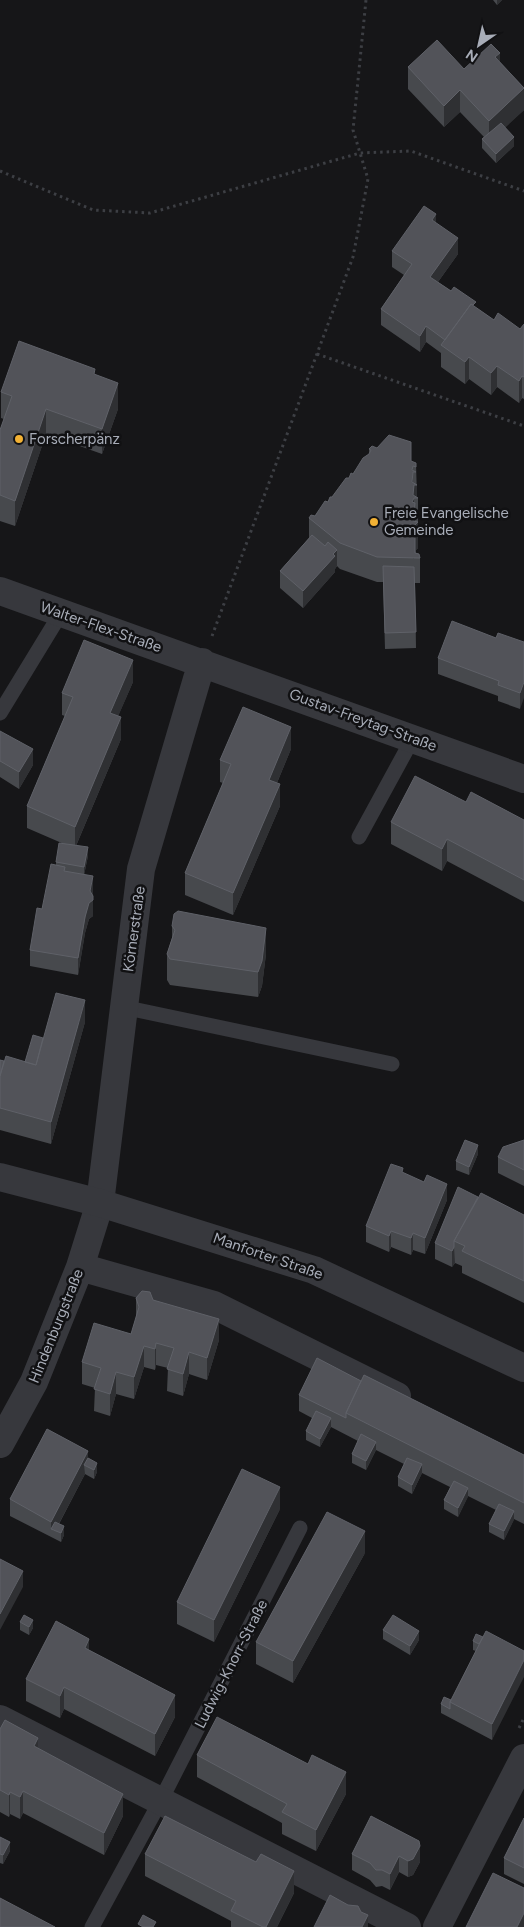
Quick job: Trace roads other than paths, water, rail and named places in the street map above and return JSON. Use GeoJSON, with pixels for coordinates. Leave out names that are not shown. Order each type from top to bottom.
{"type":"FeatureCollection","features":[{"type":"Feature","properties":{"kind":"street","name":"Walter-Flex-Straße"},"geometry":{"type":"LineString","coordinates":[[0,591],[202,662]]}},
{"type":"Feature","properties":{"kind":"street","name":"Gustav-Freytag-Straße"},"geometry":{"type":"LineString","coordinates":[[202,662],[412,738],[523,775]]}},
{"type":"Feature","properties":{"kind":"street","name":"Körnerstraße"},"geometry":{"type":"LineString","coordinates":[[100,1203],[141,869],[202,662]]}},
{"type":"Feature","properties":{"kind":"street","name":"Manforter Straße"},"geometry":{"type":"LineString","coordinates":[[0,1177],[100,1203],[314,1270],[524,1368]]}},
{"type":"Feature","properties":{"kind":"street","name":"Hindenburgstraße"},"geometry":{"type":"LineString","coordinates":[[0,1444],[34,1382],[80,1268],[100,1203]]}},
{"type":"Feature","properties":{"kind":"street"},"geometry":{"type":"LineString","coordinates":[[80,1268],[214,1305],[415,1404]]}},
{"type":"Feature","properties":{"kind":"street"},"geometry":{"type":"LineString","coordinates":[[0,1719],[407,1927]]}},
{"type":"Feature","properties":{"kind":"street"},"geometry":{"type":"LineString","coordinates":[[437,1927],[524,1758]]}},
{"type":"Feature","properties":{"kind":"lane"},"geometry":{"type":"LineString","coordinates":[[0,713],[61,613]]}},
{"type":"Feature","properties":{"kind":"lane"},"geometry":{"type":"LineString","coordinates":[[359,837],[412,738]]}},
{"type":"Feature","properties":{"kind":"lane"},"geometry":{"type":"LineString","coordinates":[[123,1007],[392,1064]]}},
{"type":"Feature","properties":{"kind":"lane","name":"Ludwig-Knorr-Straße"},"geometry":{"type":"LineString","coordinates":[[92,1927],[161,1800],[300,1528]]}},
{"type":"Feature","properties":{"kind":"place","name":"Forscherpänz"},"geometry":{"type":"Point","coordinates":[19,439]}},
{"type":"Feature","properties":{"kind":"place","name":"Freie Evangelische Gemeinde"},"geometry":{"type":"Point","coordinates":[374,522]}}]}
